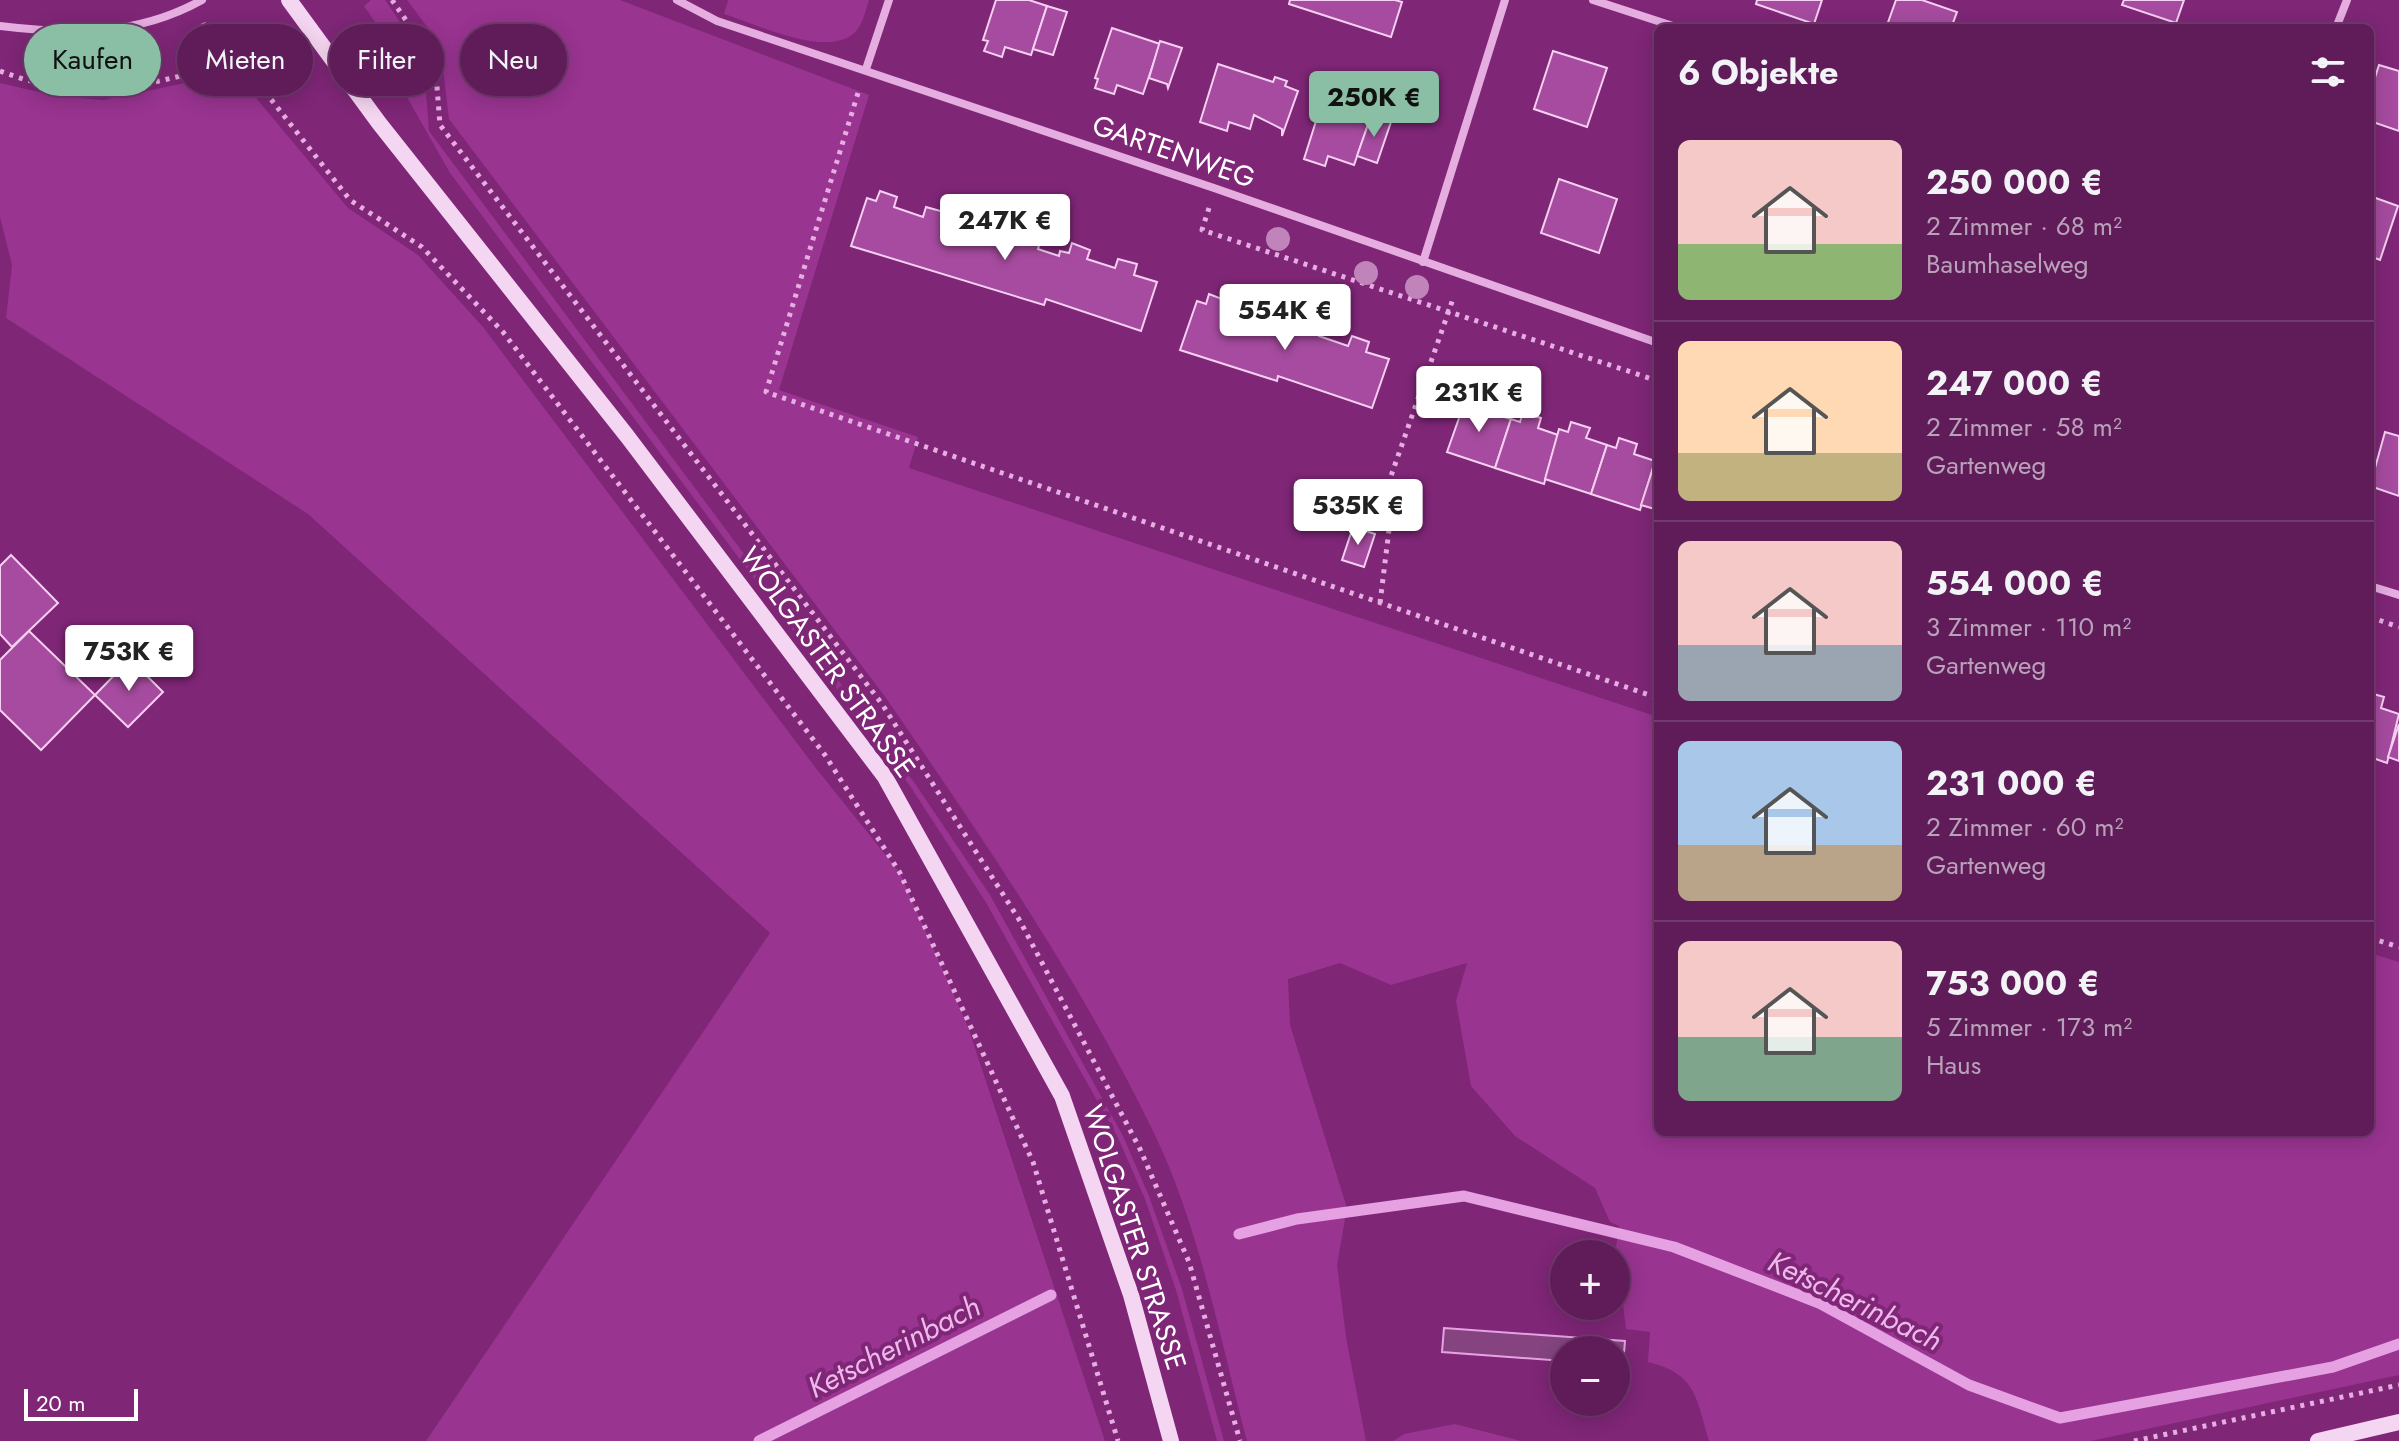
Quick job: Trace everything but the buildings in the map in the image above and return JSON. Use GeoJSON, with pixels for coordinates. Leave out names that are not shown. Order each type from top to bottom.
{"type":"FeatureCollection","features":[{"type":"Feature","properties":{"kind":"main road","name":"WOLGASTER STRASSE"},"geometry":{"type":"LineString","coordinates":[[289,0],[379,123],[627,436],[885,777],[1062,1096],[1131,1295],[1171,1441]]}},
{"type":"Feature","properties":{"kind":"main road"},"geometry":{"type":"LineString","coordinates":[[2318,1441],[2399,1422]]}},
{"type":"Feature","properties":{"kind":"street","name":"GARTENWEG"},"geometry":{"type":"LineString","coordinates":[[677,0],[717,21],[1214,188],[1654,342]]}},
{"type":"Feature","properties":{"kind":"street"},"geometry":{"type":"LineString","coordinates":[[866,69],[889,0]]}},
{"type":"Feature","properties":{"kind":"street"},"geometry":{"type":"LineString","coordinates":[[1423,262],[1505,0]]}},
{"type":"Feature","properties":{"kind":"street"},"geometry":{"type":"LineString","coordinates":[[1593,0],[1667,24]]}},
{"type":"Feature","properties":{"kind":"street"},"geometry":{"type":"LineString","coordinates":[[2338,24],[2347,0]]}},
{"type":"Feature","properties":{"kind":"street"},"geometry":{"type":"LineString","coordinates":[[0,26],[54,33],[98,32],[147,25],[198,2]]}},
{"type":"Feature","properties":{"kind":"street"},"geometry":{"type":"LineString","coordinates":[[2374,587],[2399,595]]}},
{"type":"Feature","properties":{"kind":"path"},"geometry":{"type":"LineString","coordinates":[[198,2],[207,24]]}},
{"type":"Feature","properties":{"kind":"path"},"geometry":{"type":"LineString","coordinates":[[866,69],[766,392],[1654,697]]}},
{"type":"Feature","properties":{"kind":"path"},"geometry":{"type":"LineString","coordinates":[[0,71],[26,80],[104,94],[177,77]]}},
{"type":"Feature","properties":{"kind":"path"},"geometry":{"type":"LineString","coordinates":[[268,96],[350,200],[422,247],[503,332],[825,755],[900,873],[1033,1162],[1118,1441]]}},
{"type":"Feature","properties":{"kind":"path"},"geometry":{"type":"LineString","coordinates":[[1214,188],[1202,230],[1654,380]]}},
{"type":"Feature","properties":{"kind":"path"},"geometry":{"type":"LineString","coordinates":[[1365,531],[1384,496],[1462,276]]}},
{"type":"Feature","properties":{"kind":"path"},"geometry":{"type":"LineString","coordinates":[[1380,603],[1389,530],[1384,496]]}},
{"type":"Feature","properties":{"kind":"path"},"geometry":{"type":"LineString","coordinates":[[2374,618],[2399,627]]}},
{"type":"Feature","properties":{"kind":"path"},"geometry":{"type":"LineString","coordinates":[[2374,939],[2399,947]]}},
{"type":"Feature","properties":{"kind":"path"},"geometry":{"type":"LineString","coordinates":[[2134,1441],[2399,1385]]}},
{"type":"Feature","properties":{"kind":"shaded area"},"geometry":{"type":"Polygon","coordinates":[[[371,0],[385,0],[401,24],[376,24],[364,6],[371,0]]]}},
{"type":"Feature","properties":{"kind":"shaded area"},"geometry":{"type":"Polygon","coordinates":[[[407,0],[620,0],[869,95],[779,390],[918,437],[909,468],[1654,716],[1654,1136],[2374,1136],[2374,954],[2399,962],[2399,1375],[2091,1441],[1709,1441],[1692,1390],[1676,1373],[1648,1362],[1650,1332],[1626,1329],[1625,1320],[1630,1320],[1630,1240],[1617,1240],[1619,1226],[1610,1222],[1595,1188],[1515,1136],[1471,1086],[1456,1001],[1467,963],[1391,985],[1340,963],[1288,979],[1290,1025],[1347,1208],[1337,1265],[1346,1337],[1366,1441],[1247,1441],[1197,1246],[1170,1170],[1125,1076],[1062,965],[886,698],[449,119],[444,77],[444,24],[425,24],[407,0]]]}},
{"type":"Feature","properties":{"kind":"shaded area"},"geometry":{"type":"Polygon","coordinates":[[[728,0],[869,0],[857,30],[845,39],[830,42],[774,32],[724,14],[728,0]]]}},
{"type":"Feature","properties":{"kind":"shaded area"},"geometry":{"type":"Polygon","coordinates":[[[0,83],[24,89],[24,96],[104,100],[123,96],[161,96],[161,88],[177,85],[177,96],[255,96],[348,208],[418,255],[483,327],[815,767],[900,873],[968,1027],[1105,1441],[426,1441],[770,933],[308,514],[6,318],[12,265],[0,217],[0,83]]]}},
{"type":"Feature","properties":{"kind":"shaded area"},"geometry":{"type":"Polygon","coordinates":[[[406,96],[426,96],[429,131],[914,782],[990,895],[1123,1136],[1149,1196],[1182,1289],[1224,1441],[1217,1441],[1176,1290],[1145,1199],[1118,1138],[985,901],[910,786],[450,173],[406,96]]]}},
{"type":"Feature","properties":{"kind":"shaded area"},"geometry":{"type":"Polygon","coordinates":[[[1444,1328],[1555,1336],[1550,1336],[1550,1360],[1442,1352],[1444,1328]]]}},
{"type":"Feature","properties":{"kind":"shaded area"},"geometry":{"type":"Polygon","coordinates":[[[1455,1424],[1521,1441],[1393,1441],[1404,1434],[1455,1424]]]}},
{"type":"Feature","properties":{"kind":"waterway","name":"Ketscherinbach"},"geometry":{"type":"LineString","coordinates":[[1239,1234],[1297,1219],[1464,1196],[1674,1247],[1819,1303],[1969,1385],[2060,1418],[2333,1367],[2399,1344]]}},
{"type":"Feature","properties":{"kind":"waterway","name":"Ketscherinbach"},"geometry":{"type":"LineString","coordinates":[[759,1441],[1051,1295]]}}]}
